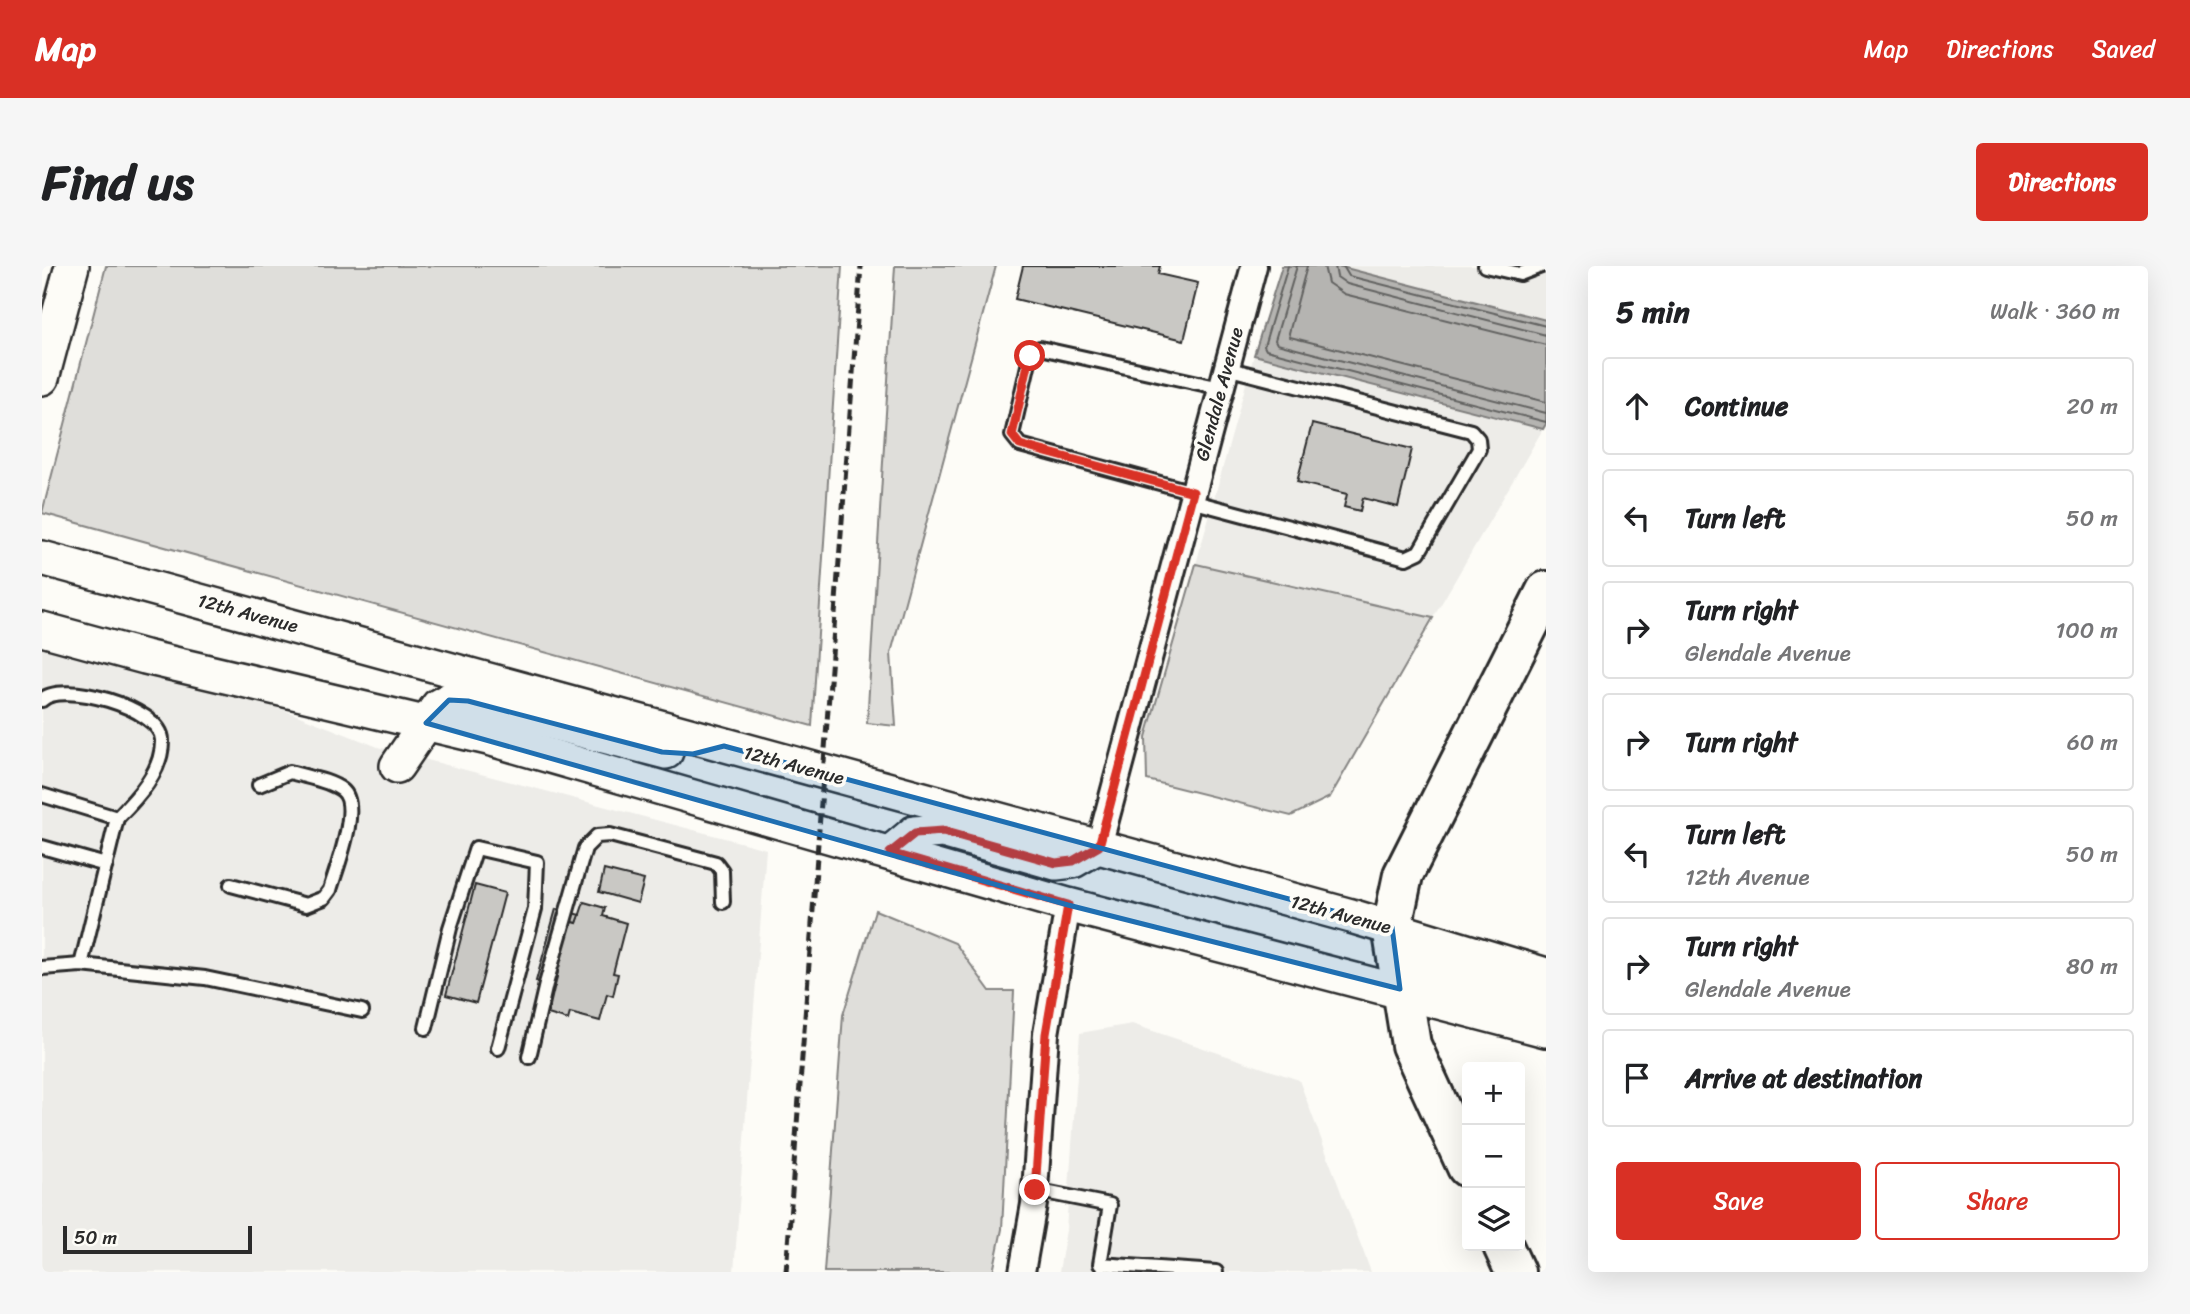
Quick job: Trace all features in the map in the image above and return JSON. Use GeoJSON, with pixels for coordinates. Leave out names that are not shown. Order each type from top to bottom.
{"type":"FeatureCollection","features":[{"type":"Feature","properties":{"kind":"highway"},"geometry":{"type":"LineString","coordinates":[[1462,1156],[1411,1045],[1392,927],[1403,875],[1546,591]]}},
{"type":"Feature","properties":{"kind":"highway"},"geometry":{"type":"LineString","coordinates":[[1400,989],[1421,970],[1448,969],[1546,997]]}},
{"type":"Feature","properties":{"kind":"highway"},"geometry":{"type":"LineString","coordinates":[[1505,1251],[1515,1272]]}},
{"type":"Feature","properties":{"kind":"main road"},"geometry":{"type":"LineString","coordinates":[[42,378],[72,266]]}},
{"type":"Feature","properties":{"kind":"main road","name":"12th Avenue"},"geometry":{"type":"LineString","coordinates":[[42,558],[1392,927],[1546,975]]}},
{"type":"Feature","properties":{"kind":"main road"},"geometry":{"type":"LineString","coordinates":[[42,629],[488,738],[1068,905],[1400,989],[1546,1030]]}},
{"type":"Feature","properties":{"kind":"main road"},"geometry":{"type":"LineString","coordinates":[[397,766],[438,706],[449,700],[468,701],[662,752],[693,754],[724,746]]}},
{"type":"Feature","properties":{"kind":"main road"},"geometry":{"type":"LineString","coordinates":[[890,853],[915,833],[943,831],[1056,863],[1073,861],[1099,846]]}},
{"type":"Feature","properties":{"kind":"street","name":"Glendale Avenue"},"geometry":{"type":"LineString","coordinates":[[1099,846],[1254,266]]}},
{"type":"Feature","properties":{"kind":"street"},"geometry":{"type":"LineString","coordinates":[[1022,1272],[1035,1190],[1046,1034],[1068,905]]}},
{"type":"Feature","properties":{"kind":"lane"},"geometry":{"type":"LineString","coordinates":[[1485,266],[1520,274],[1541,266]]}},
{"type":"Feature","properties":{"kind":"lane"},"geometry":{"type":"LineString","coordinates":[[1040,348],[1224,378],[1471,431],[1478,439],[1479,449],[1419,552],[1406,558],[1192,497],[1014,441],[1012,435],[1030,356],[1040,348]]}},
{"type":"Feature","properties":{"kind":"lane"},"geometry":{"type":"LineString","coordinates":[[42,700],[46,696],[63,691],[131,707],[148,715],[158,727],[162,740],[146,789],[117,818],[81,965]]}},
{"type":"Feature","properties":{"kind":"lane"},"geometry":{"type":"LineString","coordinates":[[231,885],[306,905],[316,903],[330,890],[348,826],[351,804],[340,788],[290,772],[259,785]]}},
{"type":"Feature","properties":{"kind":"lane"},"geometry":{"type":"LineString","coordinates":[[42,795],[117,818]]}},
{"type":"Feature","properties":{"kind":"lane"},"geometry":{"type":"LineString","coordinates":[[529,1057],[549,971],[589,841],[597,836],[610,835],[716,863],[722,871],[723,902]]}},
{"type":"Feature","properties":{"kind":"lane"},"geometry":{"type":"LineString","coordinates":[[42,847],[106,865]]}},
{"type":"Feature","properties":{"kind":"lane"},"geometry":{"type":"LineString","coordinates":[[426,1028],[450,928],[476,848],[537,862],[535,909],[498,1048]]}},
{"type":"Feature","properties":{"kind":"lane"},"geometry":{"type":"LineString","coordinates":[[42,956],[56,965]]}},
{"type":"Feature","properties":{"kind":"lane"},"geometry":{"type":"LineString","coordinates":[[42,968],[81,965],[205,978],[362,1011]]}},
{"type":"Feature","properties":{"kind":"lane"},"geometry":{"type":"LineString","coordinates":[[1035,1190],[1110,1205],[1099,1268],[1216,1272]]}},
{"type":"Feature","properties":{"kind":"highlighted area"},"geometry":{"type":"Polygon","coordinates":[[[449,700],[468,701],[662,752],[693,754],[724,746],[1392,927],[1400,989],[1068,905],[426,723],[449,700]]]}},
{"type":"Feature","properties":{"kind":"shaded area"},"geometry":{"type":"Polygon","coordinates":[[[106,266],[842,266],[812,726],[42,513],[106,266]]]}},
{"type":"Feature","properties":{"kind":"shaded area"},"geometry":{"type":"Polygon","coordinates":[[[895,266],[996,266],[891,653],[896,726],[867,723],[895,266]]]}},
{"type":"Feature","properties":{"kind":"shaded area"},"geometry":{"type":"Polygon","coordinates":[[[1338,266],[1546,266],[1546,320],[1338,266]]]}},
{"type":"Feature","properties":{"kind":"shaded area"},"geometry":{"type":"Polygon","coordinates":[[[1254,355],[1543,429],[1433,618],[1196,564],[1254,355]]]}},
{"type":"Feature","properties":{"kind":"shaded area"},"geometry":{"type":"Polygon","coordinates":[[[1196,564],[1433,618],[1330,797],[1291,816],[1147,780],[1146,737],[1196,564]]]}},
{"type":"Feature","properties":{"kind":"shaded area"},"geometry":{"type":"Polygon","coordinates":[[[42,629],[233,690],[378,747],[766,849],[734,1272],[42,1272],[42,629]]]}},
{"type":"Feature","properties":{"kind":"shaded area"},"geometry":{"type":"Polygon","coordinates":[[[875,910],[955,943],[990,991],[1014,991],[1002,1229],[993,1272],[824,1272],[843,1015],[875,910]]]}},
{"type":"Feature","properties":{"kind":"shaded area"},"geometry":{"type":"Polygon","coordinates":[[[1132,1024],[1299,1080],[1371,1272],[1059,1272],[1066,1230],[1080,1033],[1132,1024]]]}},
{"type":"Feature","properties":{"kind":"water"},"geometry":{"type":"Polygon","coordinates":[[[1282,266],[1338,266],[1546,320],[1546,424],[1543,429],[1254,355],[1282,266]]]}},
{"type":"Feature","properties":{"kind":"building"},"geometry":{"type":"Polygon","coordinates":[[[1023,266],[1160,266],[1158,274],[1198,283],[1184,340],[1015,299],[1023,266]]]}},
{"type":"Feature","properties":{"kind":"building"},"geometry":{"type":"Polygon","coordinates":[[[1312,424],[1412,449],[1398,507],[1363,498],[1360,511],[1344,507],[1347,494],[1297,482],[1312,424]]]}},
{"type":"Feature","properties":{"kind":"building"},"geometry":{"type":"Polygon","coordinates":[[[604,870],[644,880],[638,903],[599,892],[604,870]]]}},
{"type":"Feature","properties":{"kind":"building"},"geometry":{"type":"Polygon","coordinates":[[[475,885],[505,893],[476,1003],[446,995],[475,885]]]}},
{"type":"Feature","properties":{"kind":"building"},"geometry":{"type":"Polygon","coordinates":[[[584,902],[605,908],[603,916],[626,923],[613,973],[618,974],[613,996],[607,994],[600,1021],[570,1013],[568,1020],[548,1014],[558,971],[553,970],[559,947],[563,948],[571,921],[577,923],[584,902]]]}},
{"type":"Feature","properties":{"kind":"building"},"geometry":{"type":"Polygon","coordinates":[[[556,909],[580,915],[577,923],[571,921],[563,948],[559,947],[553,970],[558,971],[555,986],[536,981],[556,909]]]}},
{"type":"Feature","properties":{"kind":"railway"},"geometry":{"type":"LineString","coordinates":[[786,1272],[861,266]]}},
{"type":"Feature","properties":{"kind":"route"},"geometry":{"type":"LineString","coordinates":[[1030,356],[1012,435],[1014,441],[1020,445],[1193,492],[1099,846],[1073,861],[1056,863],[943,831],[915,833],[890,853],[1068,905],[1046,1034],[1035,1190]]}}]}
